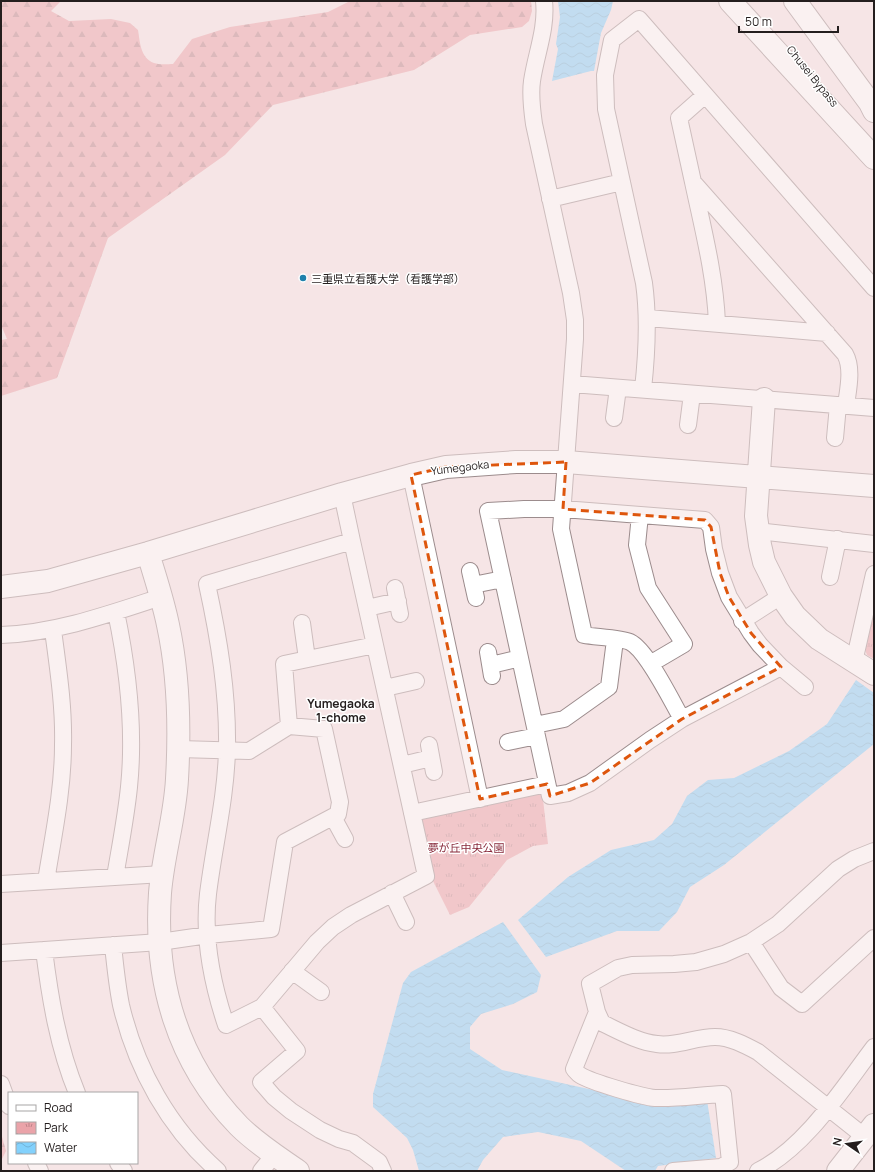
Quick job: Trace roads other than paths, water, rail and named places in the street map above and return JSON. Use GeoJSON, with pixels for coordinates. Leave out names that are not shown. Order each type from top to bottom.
{"type":"FeatureCollection","features":[{"type":"Feature","properties":{"kind":"main road"},"geometry":{"type":"LineString","coordinates":[[730,1],[874,158]]}},
{"type":"Feature","properties":{"kind":"main road","name":"Chusei Bypass"},"geometry":{"type":"LineString","coordinates":[[751,1],[874,151]]}},
{"type":"Feature","properties":{"kind":"main road"},"geometry":{"type":"LineString","coordinates":[[795,1],[870,103],[874,111]]}},
{"type":"Feature","properties":{"kind":"main road"},"geometry":{"type":"LineString","coordinates":[[764,399],[756,511],[760,545],[764,562],[781,596],[795,616],[813,634],[833,649],[874,674]]}},
{"type":"Feature","properties":{"kind":"main road","name":"Yumegaoka"},"geometry":{"type":"LineString","coordinates":[[1,587],[48,581],[148,553],[342,494],[446,467],[516,462],[566,462],[874,486]]}},
{"type":"Feature","properties":{"kind":"main road"},"geometry":{"type":"LineString","coordinates":[[148,553],[168,625],[177,684],[179,716],[175,805],[163,874],[159,917],[161,959],[167,992],[178,1032],[185,1049],[205,1084],[267,1163],[298,1171]]}},
{"type":"Feature","properties":{"kind":"main road"},"geometry":{"type":"LineString","coordinates":[[838,1171],[869,1131]]}},
{"type":"Feature","properties":{"kind":"street"},"geometry":{"type":"LineString","coordinates":[[544,1],[544,18],[532,81],[531,98],[534,124],[571,293],[575,320],[572,384],[561,529],[584,635],[630,642],[639,649],[650,664],[682,719]]}},
{"type":"Feature","properties":{"kind":"street"},"geometry":{"type":"LineString","coordinates":[[643,389],[647,352],[648,318],[644,282],[606,109],[605,75],[612,40],[639,19],[874,288]]}},
{"type":"Feature","properties":{"kind":"street"},"geometry":{"type":"LineString","coordinates":[[705,95],[679,118],[712,268],[716,298],[716,323]]}},
{"type":"Feature","properties":{"kind":"street"},"geometry":{"type":"LineString","coordinates":[[550,199],[622,182]]}},
{"type":"Feature","properties":{"kind":"street"},"geometry":{"type":"LineString","coordinates":[[693,182],[828,333],[849,360],[849,368],[835,438]]}},
{"type":"Feature","properties":{"kind":"street"},"geometry":{"type":"LineString","coordinates":[[648,318],[828,333]]}},
{"type":"Feature","properties":{"kind":"street"},"geometry":{"type":"LineString","coordinates":[[572,384],[874,408]]}},
{"type":"Feature","properties":{"kind":"street"},"geometry":{"type":"LineString","coordinates":[[615,418],[618,388]]}},
{"type":"Feature","properties":{"kind":"street"},"geometry":{"type":"LineString","coordinates":[[689,425],[692,394]]}},
{"type":"Feature","properties":{"kind":"street"},"geometry":{"type":"LineString","coordinates":[[411,475],[480,799]]}},
{"type":"Feature","properties":{"kind":"street"},"geometry":{"type":"LineString","coordinates":[[342,494],[426,876],[351,915],[333,927],[317,942],[262,1007],[226,1025],[211,969],[207,923],[208,895],[220,824],[227,750],[223,670],[218,636],[207,584],[352,541]]}},
{"type":"Feature","properties":{"kind":"street"},"geometry":{"type":"LineString","coordinates":[[781,667],[682,719],[590,783],[568,793],[550,796],[488,511],[562,509],[705,520],[711,527],[714,549],[720,573],[729,597],[742,621],[760,646],[781,667],[805,687]]}},
{"type":"Feature","properties":{"kind":"street"},"geometry":{"type":"LineString","coordinates":[[640,515],[637,545],[648,588],[684,644],[650,664]]}},
{"type":"Feature","properties":{"kind":"street"},"geometry":{"type":"LineString","coordinates":[[758,531],[874,544]]}},
{"type":"Feature","properties":{"kind":"street"},"geometry":{"type":"LineString","coordinates":[[830,577],[838,539]]}},
{"type":"Feature","properties":{"kind":"street"},"geometry":{"type":"LineString","coordinates":[[854,662],[874,574]]}},
{"type":"Feature","properties":{"kind":"street"},"geometry":{"type":"LineString","coordinates":[[473,585],[503,579]]}},
{"type":"Feature","properties":{"kind":"street"},"geometry":{"type":"LineString","coordinates":[[742,621],[781,596]]}},
{"type":"Feature","properties":{"kind":"street"},"geometry":{"type":"LineString","coordinates":[[1,635],[53,630],[161,597]]}},
{"type":"Feature","properties":{"kind":"street"},"geometry":{"type":"LineString","coordinates":[[367,608],[398,601]]}},
{"type":"Feature","properties":{"kind":"street"},"geometry":{"type":"LineString","coordinates":[[115,877],[129,787],[131,747],[127,671],[116,612]]}},
{"type":"Feature","properties":{"kind":"street"},"geometry":{"type":"LineString","coordinates":[[301,623],[308,659]]}},
{"type":"Feature","properties":{"kind":"street"},"geometry":{"type":"LineString","coordinates":[[46,881],[58,802],[63,746],[62,706],[53,630]]}},
{"type":"Feature","properties":{"kind":"street"},"geometry":{"type":"LineString","coordinates":[[508,742],[564,720],[609,687],[615,640]]}},
{"type":"Feature","properties":{"kind":"street"},"geometry":{"type":"LineString","coordinates":[[289,726],[284,664],[375,645]]}},
{"type":"Feature","properties":{"kind":"street"},"geometry":{"type":"LineString","coordinates":[[490,664],[520,658]]}},
{"type":"Feature","properties":{"kind":"street"},"geometry":{"type":"LineString","coordinates":[[385,688],[416,681]]}},
{"type":"Feature","properties":{"kind":"street"},"geometry":{"type":"LineString","coordinates":[[1,953],[160,942],[208,935],[271,929],[285,842],[338,814],[340,802],[324,729],[289,726],[249,751],[178,749]]}},
{"type":"Feature","properties":{"kind":"street"},"geometry":{"type":"LineString","coordinates":[[402,765],[432,758]]}},
{"type":"Feature","properties":{"kind":"street"},"geometry":{"type":"LineString","coordinates":[[412,813],[547,784]]}},
{"type":"Feature","properties":{"kind":"street"},"geometry":{"type":"LineString","coordinates":[[333,817],[345,839]]}},
{"type":"Feature","properties":{"kind":"street"},"geometry":{"type":"LineString","coordinates":[[869,1131],[828,1107],[758,1052],[739,1042],[715,1037],[656,1044],[641,1040],[602,1023],[597,1012],[590,984],[618,968],[632,965],[696,962],[724,954],[750,942],[778,924],[838,869],[854,859],[874,851]]}},
{"type":"Feature","properties":{"kind":"street"},"geometry":{"type":"LineString","coordinates":[[1,884],[163,874]]}},
{"type":"Feature","properties":{"kind":"street"},"geometry":{"type":"LineString","coordinates":[[392,893],[405,922]]}},
{"type":"Feature","properties":{"kind":"street"},"geometry":{"type":"LineString","coordinates":[[750,942],[781,988],[802,1004],[874,938]]}},
{"type":"Feature","properties":{"kind":"street"},"geometry":{"type":"LineString","coordinates":[[113,945],[117,985],[121,1006],[144,1073],[179,1130],[218,1171]]}},
{"type":"Feature","properties":{"kind":"street"},"geometry":{"type":"LineString","coordinates":[[44,950],[51,1000],[63,1052],[77,1092]]}},
{"type":"Feature","properties":{"kind":"street"},"geometry":{"type":"LineString","coordinates":[[292,971],[321,992]]}},
{"type":"Feature","properties":{"kind":"street"},"geometry":{"type":"LineString","coordinates":[[262,1007],[297,1051],[261,1082],[274,1097],[291,1111],[320,1130],[339,1139],[353,1143],[379,1162],[383,1171]]}},
{"type":"Feature","properties":{"kind":"street"},"geometry":{"type":"LineString","coordinates":[[597,1012],[574,1069],[580,1075],[616,1088],[653,1098],[675,1098],[723,1094],[730,1162],[721,1167],[673,1171]]}},
{"type":"Feature","properties":{"kind":"street"},"geometry":{"type":"LineString","coordinates":[[758,1171],[775,1162],[805,1135],[874,1047]]}},
{"type":"Feature","properties":{"kind":"street"},"geometry":{"type":"LineString","coordinates":[[1,1084],[8,1103]]}},
{"type":"Feature","properties":{"kind":"water"},"geometry":{"type":"Polygon","coordinates":[[[558,1],[613,1],[611,10],[601,33],[594,71],[552,81],[558,49],[556,44],[560,17],[558,1]]]}},
{"type":"Feature","properties":{"kind":"water"},"geometry":{"type":"Polygon","coordinates":[[[856,680],[874,693],[874,744],[724,865],[690,887],[677,912],[659,931],[617,931],[546,957],[518,920],[568,877],[611,850],[654,840],[672,824],[687,796],[708,780],[734,778],[789,751],[827,724],[856,680]]]}},
{"type":"Feature","properties":{"kind":"water"},"geometry":{"type":"Polygon","coordinates":[[[503,922],[541,975],[537,992],[513,1004],[481,1014],[470,1027],[470,1049],[502,1070],[657,1104],[707,1100],[716,1158],[658,1166],[655,1171],[626,1171],[581,1141],[538,1132],[503,1137],[483,1160],[477,1171],[419,1171],[413,1150],[407,1138],[373,1107],[373,1094],[403,983],[411,972],[503,922]]]}},
{"type":"Feature","properties":{"kind":"place","name":"三重県立看護大学（看護学部）"},"geometry":{"type":"Point","coordinates":[303,278]}},
{"type":"Feature","properties":{"kind":"district","name":"Yumegaoka 1-chome"},"geometry":{"type":"Point","coordinates":[341,710]}},
{"type":"Feature","properties":{"kind":"park label","name":"夢が丘中央公園"},"geometry":{"type":"Point","coordinates":[466,847]}}]}
